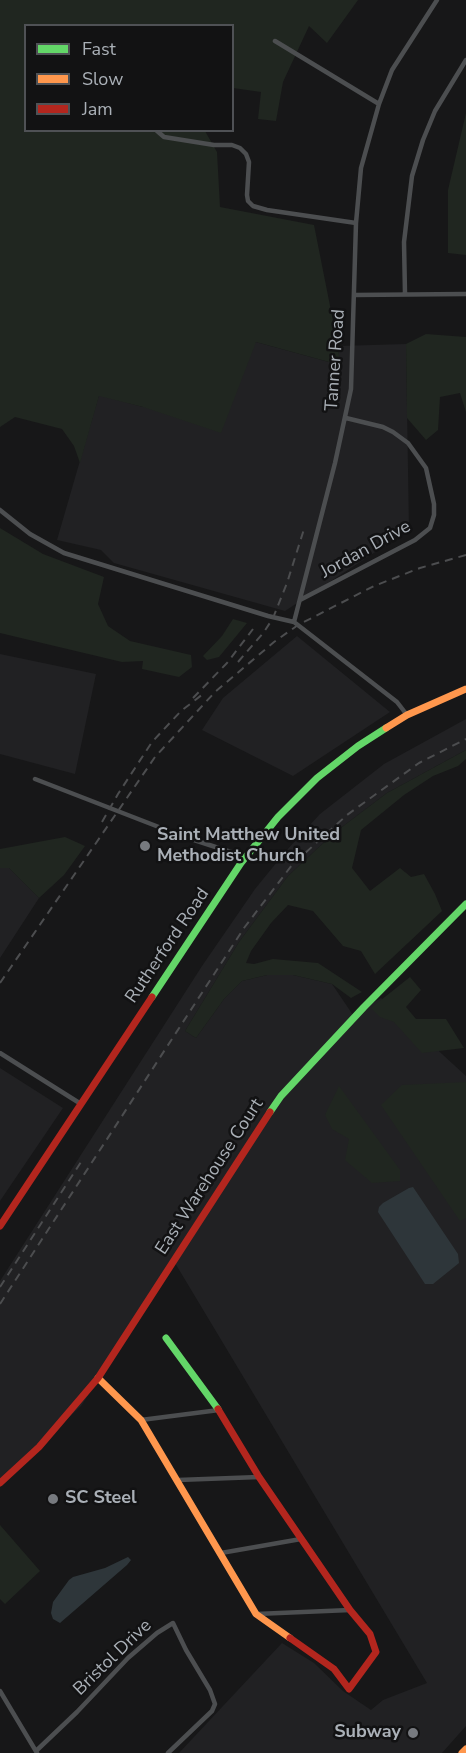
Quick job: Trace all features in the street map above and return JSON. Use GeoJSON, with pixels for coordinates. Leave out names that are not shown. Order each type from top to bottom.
{"type":"FeatureCollection","features":[{"type":"Feature","properties":{"kind":"street","name":"Tanner Road"},"geometry":{"type":"LineString","coordinates":[[294,622],[346,418],[353,367],[356,223],[361,168],[379,104],[399,57],[437,0]]}},
{"type":"Feature","properties":{"kind":"street"},"geometry":{"type":"LineString","coordinates":[[275,41],[379,104]]}},
{"type":"Feature","properties":{"kind":"street"},"geometry":{"type":"LineString","coordinates":[[405,294],[404,240],[412,176],[435,111],[466,60]]}},
{"type":"Feature","properties":{"kind":"street"},"geometry":{"type":"LineString","coordinates":[[460,70],[466,73]]}},
{"type":"Feature","properties":{"kind":"street"},"geometry":{"type":"LineString","coordinates":[[158,132],[164,137],[214,145],[232,145],[240,148],[246,154],[249,162],[247,195],[248,201],[253,206],[356,223]]}},
{"type":"Feature","properties":{"kind":"street"},"geometry":{"type":"LineString","coordinates":[[354,295],[466,294]]}},
{"type":"Feature","properties":{"kind":"street","name":"Jordan Drive"},"geometry":{"type":"LineString","coordinates":[[300,600],[414,540],[430,528],[434,515],[434,504],[426,468],[408,443],[383,427],[346,418]]}},
{"type":"Feature","properties":{"kind":"street"},"geometry":{"type":"LineString","coordinates":[[0,510],[30,534],[64,553],[294,622],[397,702],[407,715]]}},
{"type":"Feature","properties":{"kind":"street","name":"Rutherford Road"},"geometry":{"type":"LineString","coordinates":[[0,1226],[246,857],[278,817],[317,778],[358,746],[407,715],[466,689]]}},
{"type":"Feature","properties":{"kind":"street"},"geometry":{"type":"LineString","coordinates":[[35,779],[182,836],[246,857]]}},
{"type":"Feature","properties":{"kind":"street","name":"East Warehouse Court"},"geometry":{"type":"LineString","coordinates":[[0,1483],[50,1435],[99,1378],[281,1096],[364,1007],[466,904]]}},
{"type":"Feature","properties":{"kind":"street"},"geometry":{"type":"LineString","coordinates":[[0,1053],[81,1104]]}},
{"type":"Feature","properties":{"kind":"street"},"geometry":{"type":"LineString","coordinates":[[99,1378],[141,1420],[256,1614],[334,1669],[349,1689],[376,1652],[370,1634],[350,1610],[259,1477],[219,1410],[166,1338]]}},
{"type":"Feature","properties":{"kind":"street"},"geometry":{"type":"LineString","coordinates":[[141,1420],[219,1410]]}},
{"type":"Feature","properties":{"kind":"street"},"geometry":{"type":"LineString","coordinates":[[178,1480],[259,1477]]}},
{"type":"Feature","properties":{"kind":"street"},"geometry":{"type":"LineString","coordinates":[[221,1553],[302,1539]]}},
{"type":"Feature","properties":{"kind":"street"},"geometry":{"type":"LineString","coordinates":[[256,1614],[350,1610]]}},
{"type":"Feature","properties":{"kind":"street","name":"Bristol Drive"},"geometry":{"type":"LineString","coordinates":[[37,1752],[128,1658],[157,1632],[173,1623],[210,1690],[215,1704],[212,1711],[168,1753]]}},
{"type":"Feature","properties":{"kind":"street"},"geometry":{"type":"LineString","coordinates":[[0,1691],[37,1752]]}},
{"type":"Feature","properties":{"kind":"street"},"geometry":{"type":"LineString","coordinates":[[462,1753],[466,1749]]}},
{"type":"Feature","properties":{"kind":"shaded area"},"geometry":{"type":"Polygon","coordinates":[[[0,0],[358,0],[327,43],[309,26],[283,82],[276,121],[258,119],[261,92],[234,88],[234,24],[24,24],[24,132],[206,132],[217,152],[220,207],[314,225],[340,365],[256,342],[221,433],[143,407],[99,396],[80,463],[74,446],[62,429],[15,417],[0,427],[0,0]]]}},
{"type":"Feature","properties":{"kind":"shaded area"},"geometry":{"type":"Polygon","coordinates":[[[466,113],[466,255],[448,253],[448,190],[466,113]]]}},
{"type":"Feature","properties":{"kind":"shaded area"},"geometry":{"type":"Polygon","coordinates":[[[426,334],[466,337],[466,412],[460,393],[440,397],[438,430],[426,440],[407,418],[406,344],[426,334]]]}},
{"type":"Feature","properties":{"kind":"shaded area"},"geometry":{"type":"Polygon","coordinates":[[[256,342],[340,365],[338,346],[406,344],[409,530],[285,611],[114,563],[101,550],[57,540],[99,395],[143,407],[256,342]]]}},
{"type":"Feature","properties":{"kind":"shaded area"},"geometry":{"type":"Polygon","coordinates":[[[0,528],[43,554],[104,577],[98,604],[108,626],[130,641],[191,655],[192,667],[179,677],[142,669],[143,661],[122,662],[0,633],[0,528]]]}},
{"type":"Feature","properties":{"kind":"shaded area"},"geometry":{"type":"Polygon","coordinates":[[[233,619],[247,623],[219,657],[207,660],[203,656],[222,636],[233,619]]]}},
{"type":"Feature","properties":{"kind":"shaded area"},"geometry":{"type":"Polygon","coordinates":[[[297,636],[390,712],[293,776],[202,730],[223,698],[297,636]]]}},
{"type":"Feature","properties":{"kind":"shaded area"},"geometry":{"type":"Polygon","coordinates":[[[0,654],[96,674],[75,774],[0,754],[0,654]]]}},
{"type":"Feature","properties":{"kind":"shaded area"},"geometry":{"type":"Polygon","coordinates":[[[466,719],[466,750],[387,793],[334,833],[288,876],[239,942],[185,1031],[196,1038],[224,999],[242,981],[267,975],[293,975],[332,984],[353,1015],[381,998],[466,1076],[466,1726],[442,1753],[179,1753],[282,1643],[314,1663],[343,1691],[371,1710],[383,1700],[427,1683],[175,1263],[81,1406],[0,1483],[0,1281],[202,966],[255,889],[286,851],[320,814],[384,764],[466,719]]]}},
{"type":"Feature","properties":{"kind":"shaded area"},"geometry":{"type":"Polygon","coordinates":[[[466,750],[466,759],[458,766],[433,776],[404,795],[361,830],[352,868],[370,891],[400,868],[411,877],[424,874],[442,911],[375,974],[361,951],[343,946],[313,911],[288,905],[271,923],[251,951],[246,963],[254,964],[273,959],[318,963],[362,992],[351,998],[332,984],[293,975],[267,975],[242,981],[224,999],[196,1038],[185,1031],[239,942],[288,876],[334,833],[387,793],[466,750]]]}},
{"type":"Feature","properties":{"kind":"shaded area"},"geometry":{"type":"Polygon","coordinates":[[[65,837],[85,846],[64,875],[39,898],[9,868],[0,868],[0,849],[65,837]]]}},
{"type":"Feature","properties":{"kind":"shaded area"},"geometry":{"type":"Polygon","coordinates":[[[0,868],[9,868],[39,898],[0,958],[0,868]]]}},
{"type":"Feature","properties":{"kind":"shaded area"},"geometry":{"type":"Polygon","coordinates":[[[410,977],[421,990],[406,1007],[416,1019],[446,1019],[464,1048],[422,1053],[394,1022],[380,1017],[371,1008],[410,977]]]}},
{"type":"Feature","properties":{"kind":"shaded area"},"geometry":{"type":"Polygon","coordinates":[[[0,1068],[63,1108],[0,1201],[0,1068]]]}},
{"type":"Feature","properties":{"kind":"shaded area"},"geometry":{"type":"Polygon","coordinates":[[[466,1082],[466,1218],[460,1221],[381,1105],[402,1085],[466,1082]]]}},
{"type":"Feature","properties":{"kind":"shaded area"},"geometry":{"type":"Polygon","coordinates":[[[339,1086],[400,1170],[400,1181],[372,1183],[345,1160],[349,1139],[332,1129],[325,1115],[339,1086]]]}},
{"type":"Feature","properties":{"kind":"shaded area"},"geometry":{"type":"Polygon","coordinates":[[[413,1187],[458,1254],[459,1263],[433,1284],[425,1284],[378,1212],[383,1203],[413,1187]]]}},
{"type":"Feature","properties":{"kind":"shaded area"},"geometry":{"type":"Polygon","coordinates":[[[0,1525],[40,1571],[5,1604],[0,1599],[0,1525]]]}},
{"type":"Feature","properties":{"kind":"shaded area"},"geometry":{"type":"Polygon","coordinates":[[[128,1557],[131,1560],[127,1565],[60,1623],[53,1619],[51,1613],[53,1602],[69,1580],[105,1568],[128,1557]]]}},
{"type":"Feature","properties":{"kind":"railway"},"geometry":{"type":"LineString","coordinates":[[238,662],[273,618],[305,526]]}},
{"type":"Feature","properties":{"kind":"railway"},"geometry":{"type":"LineString","coordinates":[[0,983],[155,757],[215,692],[274,642],[298,625],[374,586],[420,568],[466,555]]}},
{"type":"Feature","properties":{"kind":"railway"},"geometry":{"type":"LineString","coordinates":[[193,698],[227,663],[253,629]]}},
{"type":"Feature","properties":{"kind":"railway"},"geometry":{"type":"LineString","coordinates":[[102,822],[152,742],[181,711],[203,694]]}},
{"type":"Feature","properties":{"kind":"railway"},"geometry":{"type":"LineString","coordinates":[[0,1304],[244,928],[292,865],[347,815],[419,763],[466,739]]}},
{"type":"Feature","properties":{"kind":"railway"},"geometry":{"type":"LineString","coordinates":[[0,1287],[83,1159]]}},
{"type":"Feature","properties":{"kind":"traffic: fast"},"geometry":{"type":"LineString","coordinates":[[152,997],[241,863],[278,817],[317,778],[358,746],[386,728]]}},
{"type":"Feature","properties":{"kind":"traffic: fast"},"geometry":{"type":"LineString","coordinates":[[270,1112],[281,1096],[364,1007],[466,904]]}},
{"type":"Feature","properties":{"kind":"traffic: fast"},"geometry":{"type":"LineString","coordinates":[[166,1338],[218,1409]]}},
{"type":"Feature","properties":{"kind":"traffic: slow"},"geometry":{"type":"LineString","coordinates":[[386,728],[407,715],[466,689]]}},
{"type":"Feature","properties":{"kind":"traffic: slow"},"geometry":{"type":"LineString","coordinates":[[98,1378],[141,1420],[256,1614],[290,1638]]}},
{"type":"Feature","properties":{"kind":"traffic: slow"},"geometry":{"type":"LineString","coordinates":[[462,1753],[466,1749]]}},
{"type":"Feature","properties":{"kind":"traffic: jam"},"geometry":{"type":"LineString","coordinates":[[0,1226],[152,997]]}},
{"type":"Feature","properties":{"kind":"traffic: jam"},"geometry":{"type":"LineString","coordinates":[[0,1483],[39,1447],[98,1378],[270,1112]]}},
{"type":"Feature","properties":{"kind":"traffic: jam"},"geometry":{"type":"LineString","coordinates":[[218,1409],[259,1477],[350,1610],[370,1634],[376,1652],[349,1689],[334,1669],[290,1638]]}},
{"type":"Feature","properties":{"kind":"place","name":"Saint Matthew United Methodist Church"},"geometry":{"type":"Point","coordinates":[145,846]}},
{"type":"Feature","properties":{"kind":"place","name":"SC Steel"},"geometry":{"type":"Point","coordinates":[53,1499]}},
{"type":"Feature","properties":{"kind":"place","name":"Subway"},"geometry":{"type":"Point","coordinates":[413,1733]}}]}
